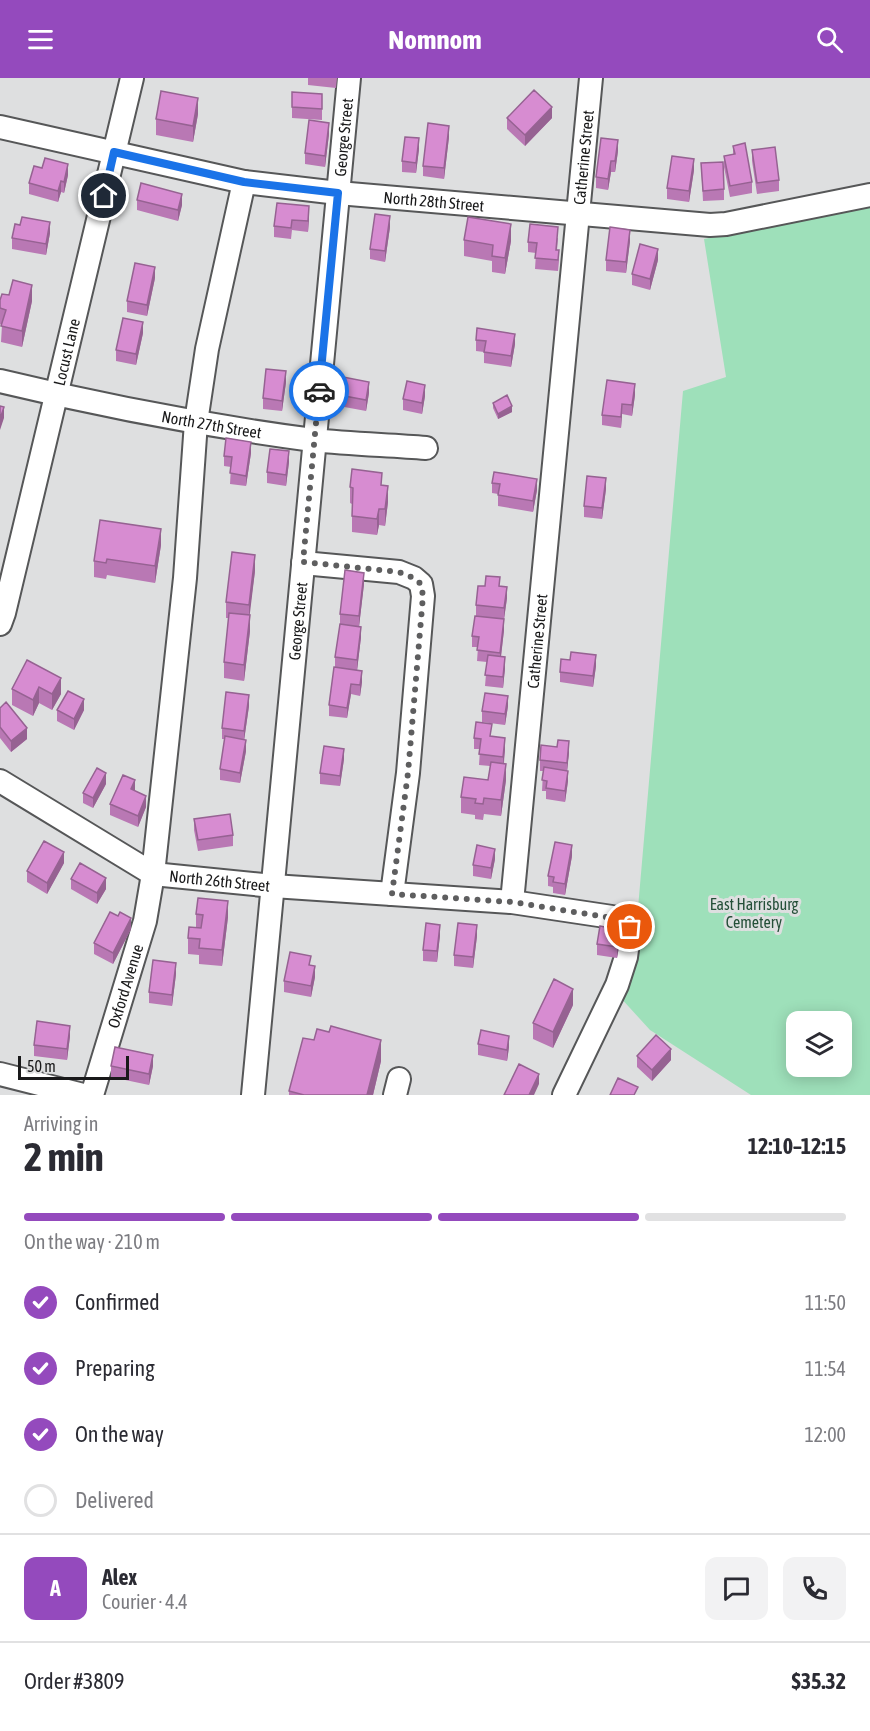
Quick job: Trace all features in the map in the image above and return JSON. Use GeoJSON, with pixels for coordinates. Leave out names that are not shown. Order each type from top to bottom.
{"type":"FeatureCollection","features":[{"type":"Feature","properties":{"kind":"street","name":"Locust Lane"},"geometry":{"type":"LineString","coordinates":[[0,624],[132,78]]}},
{"type":"Feature","properties":{"kind":"street","name":"George Street"},"geometry":{"type":"LineString","coordinates":[[253,1095],[349,78]]}},
{"type":"Feature","properties":{"kind":"street","name":"Catherine Street"},"geometry":{"type":"LineString","coordinates":[[512,902],[591,78]]}},
{"type":"Feature","properties":{"kind":"street","name":"North 28th Street"},"geometry":{"type":"LineString","coordinates":[[0,127],[244,182],[338,193],[718,225],[870,195]]}},
{"type":"Feature","properties":{"kind":"street"},"geometry":{"type":"LineString","coordinates":[[153,874],[185,578],[196,422],[207,349],[244,182]]}},
{"type":"Feature","properties":{"kind":"street","name":"North 27th Street"},"geometry":{"type":"LineString","coordinates":[[0,381],[56,395],[196,422],[315,440],[426,448]]}},
{"type":"Feature","properties":{"kind":"street"},"geometry":{"type":"LineString","coordinates":[[303,562],[399,572],[414,578],[421,584],[423,596],[408,773],[392,894]]}},
{"type":"Feature","properties":{"kind":"street","name":"North 26th Street"},"geometry":{"type":"LineString","coordinates":[[0,781],[153,874],[273,886],[512,902]]}},
{"type":"Feature","properties":{"kind":"street","name":"Oxford Avenue"},"geometry":{"type":"LineString","coordinates":[[92,1095],[145,921],[153,874]]}},
{"type":"Feature","properties":{"kind":"street"},"geometry":{"type":"LineString","coordinates":[[512,902],[612,918],[630,927],[626,957],[616,985],[564,1095]]}},
{"type":"Feature","properties":{"kind":"street"},"geometry":{"type":"LineString","coordinates":[[0,1074],[84,1095]]}},
{"type":"Feature","properties":{"kind":"green space","name":"East Harrisburg Cemetery"},"geometry":{"type":"Polygon","coordinates":[[[870,206],[870,1095],[751,1095],[650,1030],[619,996],[636,931],[683,391],[726,377],[704,239],[870,206]]]}},
{"type":"Feature","properties":{"kind":"building"},"geometry":{"type":"Polygon","coordinates":[[[534,90],[552,107],[525,135],[507,118],[534,90]]]}},
{"type":"Feature","properties":{"kind":"building"},"geometry":{"type":"Polygon","coordinates":[[[161,91],[198,98],[193,126],[156,119],[161,91]]]}},
{"type":"Feature","properties":{"kind":"building"},"geometry":{"type":"Polygon","coordinates":[[[292,92],[322,94],[322,109],[292,107],[292,92]]]}},
{"type":"Feature","properties":{"kind":"building"},"geometry":{"type":"Polygon","coordinates":[[[309,120],[329,123],[325,156],[305,153],[309,120]]]}},
{"type":"Feature","properties":{"kind":"building"},"geometry":{"type":"Polygon","coordinates":[[[428,123],[449,126],[444,168],[423,166],[428,123]]]}},
{"type":"Feature","properties":{"kind":"building"},"geometry":{"type":"Polygon","coordinates":[[[405,137],[419,138],[416,163],[402,161],[405,137]]]}},
{"type":"Feature","properties":{"kind":"building"},"geometry":{"type":"Polygon","coordinates":[[[601,138],[618,140],[615,161],[611,161],[608,179],[596,177],[601,138]]]}},
{"type":"Feature","properties":{"kind":"building"},"geometry":{"type":"Polygon","coordinates":[[[745,143],[752,182],[730,186],[724,156],[735,154],[733,146],[745,143]]]}},
{"type":"Feature","properties":{"kind":"building"},"geometry":{"type":"Polygon","coordinates":[[[775,147],[779,180],[757,183],[752,150],[775,147]]]}},
{"type":"Feature","properties":{"kind":"building"},"geometry":{"type":"Polygon","coordinates":[[[672,156],[694,159],[689,191],[667,188],[672,156]]]}},
{"type":"Feature","properties":{"kind":"building"},"geometry":{"type":"Polygon","coordinates":[[[45,158],[68,164],[64,182],[61,181],[58,191],[29,183],[34,166],[42,168],[45,158]]]}},
{"type":"Feature","properties":{"kind":"building"},"geometry":{"type":"Polygon","coordinates":[[[723,162],[724,189],[703,191],[701,163],[723,162]]]}},
{"type":"Feature","properties":{"kind":"building"},"geometry":{"type":"Polygon","coordinates":[[[141,183],[182,194],[178,210],[137,200],[141,183]]]}},
{"type":"Feature","properties":{"kind":"building"},"geometry":{"type":"Polygon","coordinates":[[[277,203],[309,206],[308,221],[292,220],[291,228],[274,226],[277,203]]]}},
{"type":"Feature","properties":{"kind":"building"},"geometry":{"type":"Polygon","coordinates":[[[375,214],[390,216],[385,251],[370,249],[375,214]]]}},
{"type":"Feature","properties":{"kind":"building"},"geometry":{"type":"Polygon","coordinates":[[[22,217],[50,222],[46,244],[12,238],[15,224],[20,225],[22,217]]]}},
{"type":"Feature","properties":{"kind":"building"},"geometry":{"type":"Polygon","coordinates":[[[468,217],[511,224],[505,258],[492,256],[493,245],[464,240],[468,217]]]}},
{"type":"Feature","properties":{"kind":"building"},"geometry":{"type":"Polygon","coordinates":[[[530,224],[558,227],[556,250],[559,250],[558,260],[535,258],[537,243],[528,242],[530,224]]]}},
{"type":"Feature","properties":{"kind":"building"},"geometry":{"type":"Polygon","coordinates":[[[610,227],[630,230],[626,262],[606,260],[610,227]]]}},
{"type":"Feature","properties":{"kind":"building"},"geometry":{"type":"Polygon","coordinates":[[[640,244],[658,249],[650,279],[632,274],[640,244]]]}},
{"type":"Feature","properties":{"kind":"building"},"geometry":{"type":"Polygon","coordinates":[[[135,263],[155,267],[147,305],[127,301],[135,263]]]}},
{"type":"Feature","properties":{"kind":"building"},"geometry":{"type":"Polygon","coordinates":[[[13,280],[32,285],[22,331],[1,326],[6,310],[0,308],[0,300],[2,294],[9,295],[13,280]]]}},
{"type":"Feature","properties":{"kind":"building"},"geometry":{"type":"Polygon","coordinates":[[[123,318],[143,322],[136,354],[116,350],[123,318]]]}},
{"type":"Feature","properties":{"kind":"building"},"geometry":{"type":"Polygon","coordinates":[[[477,328],[515,334],[511,356],[484,352],[486,341],[476,340],[477,328]]]}},
{"type":"Feature","properties":{"kind":"building"},"geometry":{"type":"Polygon","coordinates":[[[266,369],[286,371],[282,401],[263,398],[266,369]]]}},
{"type":"Feature","properties":{"kind":"building"},"geometry":{"type":"Polygon","coordinates":[[[343,377],[369,382],[366,400],[339,395],[343,377]]]}},
{"type":"Feature","properties":{"kind":"building"},"geometry":{"type":"Polygon","coordinates":[[[607,380],[635,384],[632,405],[622,404],[621,417],[602,415],[607,380]]]}},
{"type":"Feature","properties":{"kind":"building"},"geometry":{"type":"Polygon","coordinates":[[[407,381],[425,385],[422,403],[403,399],[407,381]]]}},
{"type":"Feature","properties":{"kind":"building"},"geometry":{"type":"Polygon","coordinates":[[[507,395],[512,406],[498,414],[493,403],[507,395]]]}},
{"type":"Feature","properties":{"kind":"building"},"geometry":{"type":"Polygon","coordinates":[[[0,406],[4,407],[0,419],[0,406]]]}},
{"type":"Feature","properties":{"kind":"building"},"geometry":{"type":"Polygon","coordinates":[[[226,438],[251,442],[246,476],[230,473],[232,457],[224,456],[226,438]]]}},
{"type":"Feature","properties":{"kind":"building"},"geometry":{"type":"Polygon","coordinates":[[[270,449],[289,451],[286,475],[267,472],[270,449]]]}},
{"type":"Feature","properties":{"kind":"building"},"geometry":{"type":"Polygon","coordinates":[[[352,469],[382,473],[381,485],[388,486],[385,509],[379,509],[377,519],[352,516],[353,488],[350,487],[352,469]]]}},
{"type":"Feature","properties":{"kind":"building"},"geometry":{"type":"Polygon","coordinates":[[[494,472],[537,479],[533,501],[498,495],[500,484],[492,483],[494,472]]]}},
{"type":"Feature","properties":{"kind":"building"},"geometry":{"type":"Polygon","coordinates":[[[587,476],[606,478],[602,508],[584,506],[587,476]]]}},
{"type":"Feature","properties":{"kind":"building"},"geometry":{"type":"Polygon","coordinates":[[[100,520],[161,529],[155,566],[107,559],[106,563],[94,561],[100,520]]]}},
{"type":"Feature","properties":{"kind":"building"},"geometry":{"type":"Polygon","coordinates":[[[232,552],[255,555],[249,605],[226,602],[232,552]]]}},
{"type":"Feature","properties":{"kind":"building"},"geometry":{"type":"Polygon","coordinates":[[[345,570],[364,573],[359,616],[340,614],[345,570]]]}},
{"type":"Feature","properties":{"kind":"building"},"geometry":{"type":"Polygon","coordinates":[[[486,576],[500,577],[499,586],[507,587],[504,608],[476,605],[478,586],[485,586],[486,576]]]}},
{"type":"Feature","properties":{"kind":"building"},"geometry":{"type":"Polygon","coordinates":[[[229,613],[250,615],[244,665],[224,662],[229,613]]]}},
{"type":"Feature","properties":{"kind":"building"},"geometry":{"type":"Polygon","coordinates":[[[475,616],[504,619],[500,653],[477,650],[479,637],[472,636],[475,616]]]}},
{"type":"Feature","properties":{"kind":"building"},"geometry":{"type":"Polygon","coordinates":[[[340,624],[361,627],[357,660],[335,657],[340,624]]]}},
{"type":"Feature","properties":{"kind":"building"},"geometry":{"type":"Polygon","coordinates":[[[571,652],[596,655],[593,676],[560,672],[561,659],[570,660],[571,652]]]}},
{"type":"Feature","properties":{"kind":"building"},"geometry":{"type":"Polygon","coordinates":[[[488,655],[505,657],[503,677],[485,675],[488,655]]]}},
{"type":"Feature","properties":{"kind":"building"},"geometry":{"type":"Polygon","coordinates":[[[27,660],[61,678],[52,694],[39,687],[33,700],[12,689],[27,660]]]}},
{"type":"Feature","properties":{"kind":"building"},"geometry":{"type":"Polygon","coordinates":[[[334,667],[362,671],[360,685],[351,684],[347,708],[329,705],[334,667]]]}},
{"type":"Feature","properties":{"kind":"building"},"geometry":{"type":"Polygon","coordinates":[[[68,691],[84,699],[74,719],[57,710],[68,691]]]}},
{"type":"Feature","properties":{"kind":"building"},"geometry":{"type":"Polygon","coordinates":[[[226,692],[249,695],[244,731],[222,728],[226,692]]]}},
{"type":"Feature","properties":{"kind":"building"},"geometry":{"type":"Polygon","coordinates":[[[485,693],[508,696],[505,714],[482,711],[485,693]]]}},
{"type":"Feature","properties":{"kind":"building"},"geometry":{"type":"Polygon","coordinates":[[[6,702],[27,728],[11,741],[0,727],[0,708],[6,702]]]}},
{"type":"Feature","properties":{"kind":"building"},"geometry":{"type":"Polygon","coordinates":[[[476,722],[492,724],[490,736],[505,738],[503,757],[479,754],[481,739],[474,738],[476,722]]]}},
{"type":"Feature","properties":{"kind":"building"},"geometry":{"type":"Polygon","coordinates":[[[225,736],[246,740],[240,773],[220,769],[225,736]]]}},
{"type":"Feature","properties":{"kind":"building"},"geometry":{"type":"Polygon","coordinates":[[[558,740],[569,741],[567,763],[540,760],[541,745],[557,747],[558,740]]]}},
{"type":"Feature","properties":{"kind":"building"},"geometry":{"type":"Polygon","coordinates":[[[324,746],[344,749],[340,776],[320,773],[324,746]]]}},
{"type":"Feature","properties":{"kind":"building"},"geometry":{"type":"Polygon","coordinates":[[[491,762],[506,764],[501,800],[484,798],[483,804],[475,803],[476,799],[461,797],[464,777],[488,780],[491,762]]]}},
{"type":"Feature","properties":{"kind":"building"},"geometry":{"type":"Polygon","coordinates":[[[544,767],[568,771],[565,791],[546,788],[547,781],[542,780],[544,767]]]}},
{"type":"Feature","properties":{"kind":"building"},"geometry":{"type":"Polygon","coordinates":[[[97,768],[106,773],[93,798],[83,793],[97,768]]]}},
{"type":"Feature","properties":{"kind":"building"},"geometry":{"type":"Polygon","coordinates":[[[123,775],[135,780],[131,789],[146,796],[138,816],[110,804],[123,775]]]}},
{"type":"Feature","properties":{"kind":"building"},"geometry":{"type":"Polygon","coordinates":[[[230,814],[233,835],[198,840],[194,819],[230,814]]]}},
{"type":"Feature","properties":{"kind":"building"},"geometry":{"type":"Polygon","coordinates":[[[44,841],[64,852],[47,883],[27,871],[44,841]]]}},
{"type":"Feature","properties":{"kind":"building"},"geometry":{"type":"Polygon","coordinates":[[[555,842],[572,845],[565,884],[553,882],[554,877],[548,876],[555,842]]]}},
{"type":"Feature","properties":{"kind":"building"},"geometry":{"type":"Polygon","coordinates":[[[477,845],[495,849],[491,868],[473,865],[477,845]]]}},
{"type":"Feature","properties":{"kind":"building"},"geometry":{"type":"Polygon","coordinates":[[[80,863],[106,878],[97,893],[71,879],[80,863]]]}},
{"type":"Feature","properties":{"kind":"building"},"geometry":{"type":"Polygon","coordinates":[[[198,898],[228,901],[222,950],[199,948],[200,939],[188,938],[189,927],[201,928],[203,915],[196,914],[198,898]]]}},
{"type":"Feature","properties":{"kind":"building"},"geometry":{"type":"Polygon","coordinates":[[[110,912],[118,916],[120,912],[131,918],[113,953],[94,943],[110,912]]]}},
{"type":"Feature","properties":{"kind":"building"},"geometry":{"type":"Polygon","coordinates":[[[426,923],[440,925],[437,951],[423,950],[426,923]]]}},
{"type":"Feature","properties":{"kind":"building"},"geometry":{"type":"Polygon","coordinates":[[[458,923],[477,925],[473,957],[454,955],[458,923]]]}},
{"type":"Feature","properties":{"kind":"building"},"geometry":{"type":"Polygon","coordinates":[[[600,926],[620,930],[617,947],[597,944],[600,926]]]}},
{"type":"Feature","properties":{"kind":"building"},"geometry":{"type":"Polygon","coordinates":[[[290,952],[311,956],[309,965],[315,966],[311,986],[284,981],[290,952]]]}},
{"type":"Feature","properties":{"kind":"building"},"geometry":{"type":"Polygon","coordinates":[[[153,960],[176,963],[172,995],[149,992],[153,960]]]}},
{"type":"Feature","properties":{"kind":"building"},"geometry":{"type":"Polygon","coordinates":[[[554,979],[573,989],[553,1032],[533,1023],[554,979]]]}},
{"type":"Feature","properties":{"kind":"building"},"geometry":{"type":"Polygon","coordinates":[[[37,1021],[70,1026],[67,1049],[34,1045],[37,1021]]]}},
{"type":"Feature","properties":{"kind":"building"},"geometry":{"type":"Polygon","coordinates":[[[331,1026],[381,1040],[367,1095],[304,1095],[289,1091],[303,1038],[314,1040],[317,1029],[329,1032],[331,1026]]]}},
{"type":"Feature","properties":{"kind":"building"},"geometry":{"type":"Polygon","coordinates":[[[481,1030],[509,1036],[507,1050],[478,1044],[481,1030]]]}},
{"type":"Feature","properties":{"kind":"building"},"geometry":{"type":"Polygon","coordinates":[[[656,1035],[671,1049],[652,1070],[637,1056],[656,1035]]]}},
{"type":"Feature","properties":{"kind":"building"},"geometry":{"type":"Polygon","coordinates":[[[115,1047],[153,1055],[149,1074],[111,1066],[115,1047]]]}},
{"type":"Feature","properties":{"kind":"building"},"geometry":{"type":"Polygon","coordinates":[[[519,1064],[539,1074],[529,1095],[504,1095],[519,1064]]]}},
{"type":"Feature","properties":{"kind":"building"},"geometry":{"type":"Polygon","coordinates":[[[618,1078],[638,1087],[634,1095],[610,1095],[618,1078]]]}},
{"type":"Feature","properties":{"kind":"way so far"},"geometry":{"type":"LineString","coordinates":[[319,391],[303,562],[399,572],[414,578],[421,584],[423,596],[408,773],[392,894],[512,902],[612,918],[630,927]]}},
{"type":"Feature","properties":{"kind":"route"},"geometry":{"type":"LineString","coordinates":[[104,196],[114,152],[244,182],[338,193],[319,391]]}}]}
